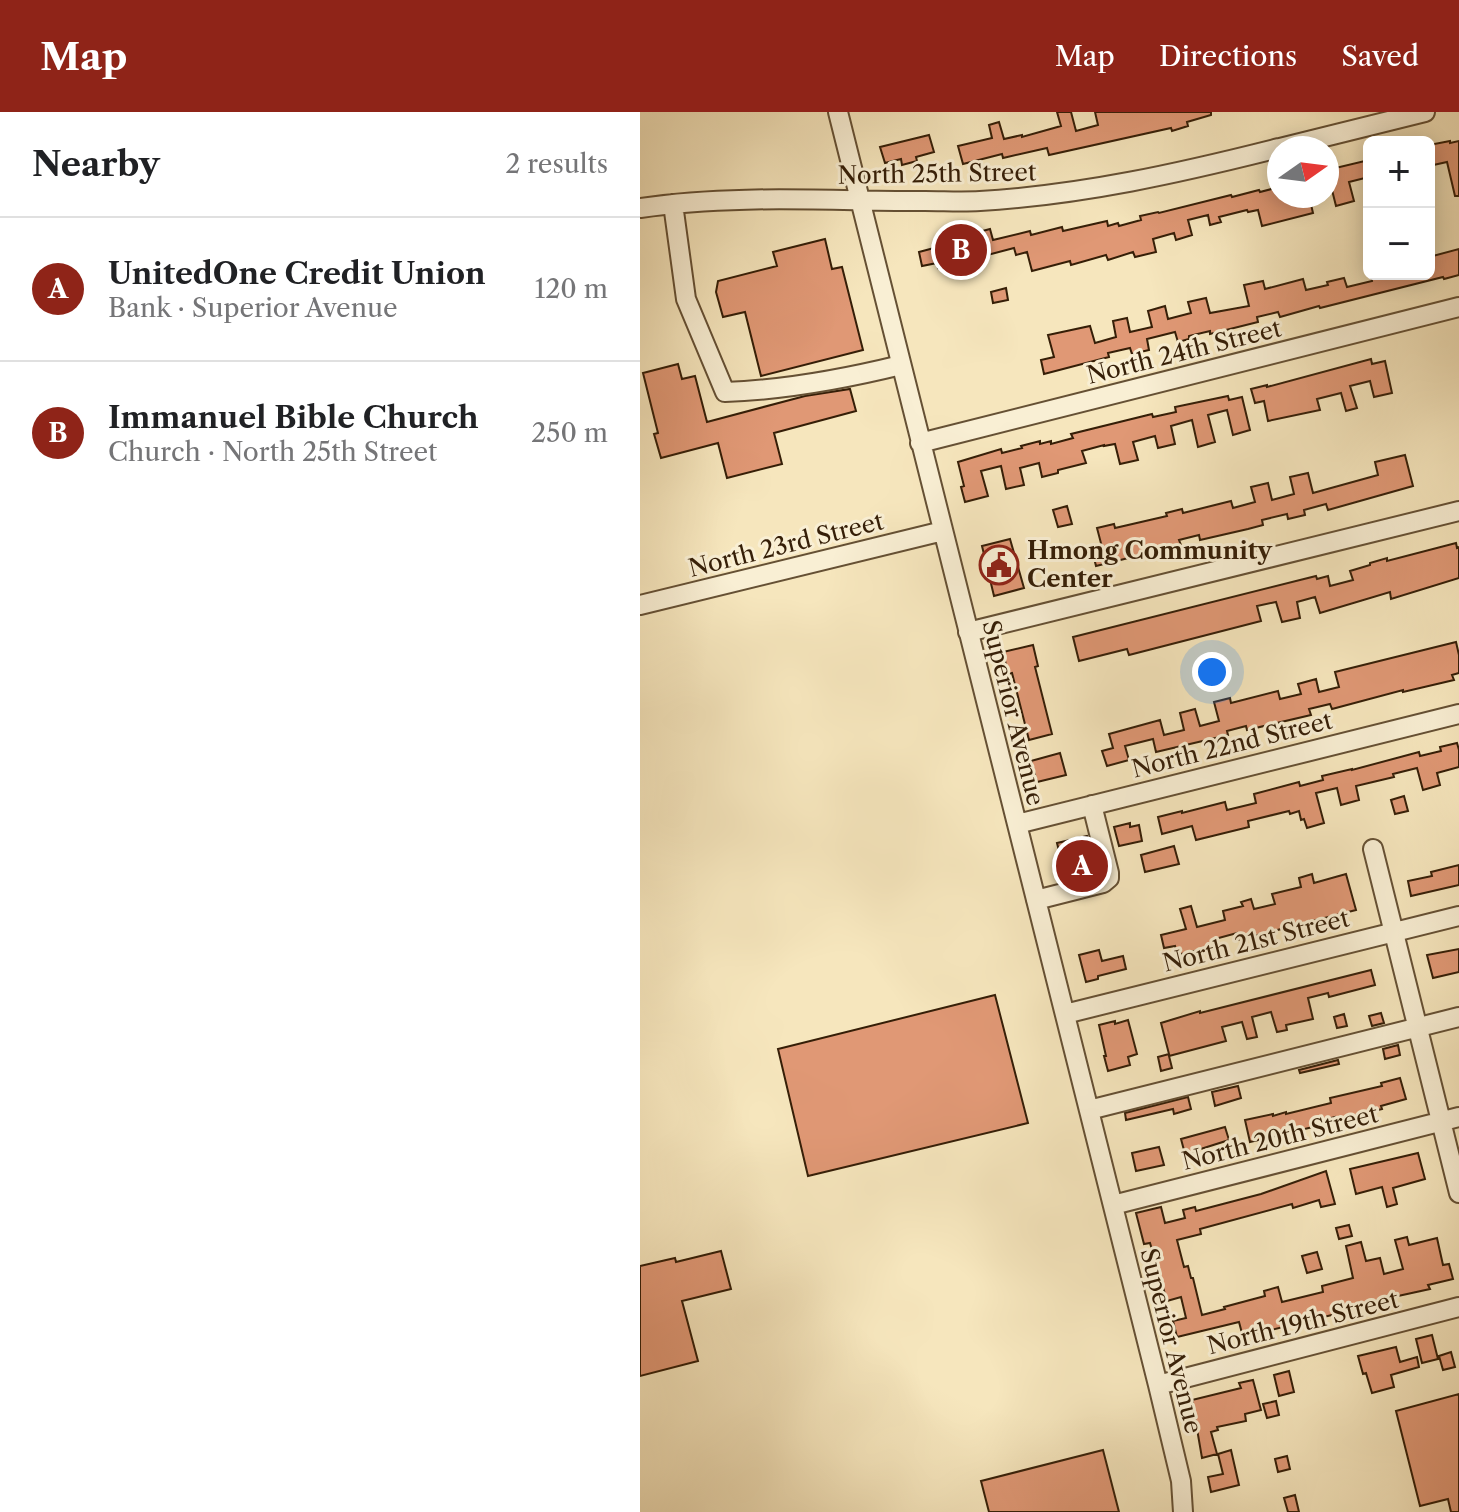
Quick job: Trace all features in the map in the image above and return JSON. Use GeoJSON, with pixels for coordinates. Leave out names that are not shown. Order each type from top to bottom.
{"type":"FeatureCollection","features":[{"type":"Feature","properties":{"kind":"street","name":"Superior Avenue"},"geometry":{"type":"LineString","coordinates":[[838,112],[1158,1385],[1181,1484],[1183,1512]]}},
{"type":"Feature","properties":{"kind":"street","name":"North 25th Street"},"geometry":{"type":"LineString","coordinates":[[1328,136],[1425,112]]}},
{"type":"Feature","properties":{"kind":"street","name":"North 25th Street"},"geometry":{"type":"LineString","coordinates":[[640,208],[715,201],[978,201],[1051,195],[1153,178],[1267,151]]}},
{"type":"Feature","properties":{"kind":"street"},"geometry":{"type":"LineString","coordinates":[[673,204],[686,299],[725,392],[760,391],[901,365]]}},
{"type":"Feature","properties":{"kind":"street","name":"North 24th Street"},"geometry":{"type":"LineString","coordinates":[[920,443],[1459,307]]}},
{"type":"Feature","properties":{"kind":"street"},"geometry":{"type":"LineString","coordinates":[[968,632],[1459,511]]}},
{"type":"Feature","properties":{"kind":"street","name":"North 23rd Street"},"geometry":{"type":"LineString","coordinates":[[640,605],[943,531]]}},
{"type":"Feature","properties":{"kind":"street","name":"North 22nd Street"},"geometry":{"type":"LineString","coordinates":[[1017,824],[1459,714]]}},
{"type":"Feature","properties":{"kind":"street"},"geometry":{"type":"LineString","coordinates":[[1036,900],[1103,883],[1109,878],[1092,805]]}},
{"type":"Feature","properties":{"kind":"street"},"geometry":{"type":"LineString","coordinates":[[1373,849],[1417,1027],[1450,1119],[1459,1193]]}},
{"type":"Feature","properties":{"kind":"street","name":"North 21st Street"},"geometry":{"type":"LineString","coordinates":[[1065,1014],[1459,916]]}},
{"type":"Feature","properties":{"kind":"street"},"geometry":{"type":"LineString","coordinates":[[1089,1110],[1459,1017]]}},
{"type":"Feature","properties":{"kind":"street","name":"North 20th Street"},"geometry":{"type":"LineString","coordinates":[[1113,1205],[1450,1119]]}},
{"type":"Feature","properties":{"kind":"street","name":"North 19th Street"},"geometry":{"type":"LineString","coordinates":[[1158,1385],[1459,1307]]}},
{"type":"Feature","properties":{"kind":"street"},"geometry":{"type":"LineString","coordinates":[[1181,1484],[1192,1495],[1196,1512]]}},
{"type":"Feature","properties":{"kind":"building"},"geometry":{"type":"Polygon","coordinates":[[[1057,112],[1071,112],[1076,131],[1098,125],[1095,112],[1211,112],[1211,115],[1187,122],[1188,126],[1172,131],[1171,128],[1049,155],[1047,148],[1003,158],[1002,154],[963,164],[958,146],[992,138],[989,125],[999,122],[1004,139],[1022,137],[1061,126],[1057,112]]]}},
{"type":"Feature","properties":{"kind":"building"},"geometry":{"type":"Polygon","coordinates":[[[929,135],[934,152],[902,165],[901,159],[885,163],[880,147],[929,135]]]}},
{"type":"Feature","properties":{"kind":"building"},"geometry":{"type":"Polygon","coordinates":[[[1459,141],[1459,196],[1455,196],[1447,162],[1435,165],[1435,144],[1459,141]]]}},
{"type":"Feature","properties":{"kind":"building"},"geometry":{"type":"Polygon","coordinates":[[[1363,161],[1363,178],[1349,182],[1354,201],[1339,205],[1339,167],[1363,161]]]}},
{"type":"Feature","properties":{"kind":"building"},"geometry":{"type":"Polygon","coordinates":[[[1267,190],[1267,208],[1312,208],[1313,213],[1262,226],[1258,210],[1219,217],[1221,222],[1210,225],[1208,215],[1188,220],[1192,235],[1176,240],[1174,233],[1153,239],[1156,252],[1135,257],[1133,252],[1108,260],[1106,255],[1032,271],[1027,252],[1016,255],[1014,248],[938,268],[937,263],[922,266],[919,252],[934,248],[933,244],[990,229],[993,240],[1030,231],[1031,235],[1062,227],[1063,231],[1107,221],[1108,226],[1118,223],[1119,226],[1141,220],[1140,216],[1231,195],[1267,190]]]}},
{"type":"Feature","properties":{"kind":"building"},"geometry":{"type":"Polygon","coordinates":[[[825,239],[832,269],[842,267],[863,350],[761,376],[745,312],[723,317],[716,292],[718,281],[777,266],[773,252],[825,239]]]}},
{"type":"Feature","properties":{"kind":"building"},"geometry":{"type":"Polygon","coordinates":[[[1459,249],[1459,275],[1435,279],[1435,255],[1459,249]]]}},
{"type":"Feature","properties":{"kind":"building"},"geometry":{"type":"Polygon","coordinates":[[[1344,278],[1347,287],[1372,281],[1431,280],[1280,317],[1278,312],[1257,317],[1258,322],[1189,336],[1189,339],[1178,342],[1175,332],[1147,339],[1149,350],[1132,354],[1130,348],[1108,353],[1109,357],[1044,374],[1041,360],[1054,357],[1048,335],[1090,326],[1095,343],[1116,337],[1113,321],[1127,318],[1130,332],[1152,327],[1148,311],[1165,306],[1168,319],[1191,313],[1188,302],[1206,298],[1210,313],[1249,306],[1244,285],[1263,281],[1265,289],[1303,279],[1306,290],[1344,278]]]}},
{"type":"Feature","properties":{"kind":"building"},"geometry":{"type":"Polygon","coordinates":[[[1006,288],[1008,300],[993,303],[991,292],[1006,288]]]}},
{"type":"Feature","properties":{"kind":"building"},"geometry":{"type":"Polygon","coordinates":[[[1371,359],[1372,364],[1385,361],[1392,393],[1374,397],[1370,381],[1350,386],[1357,408],[1346,411],[1341,393],[1317,399],[1320,410],[1268,421],[1264,401],[1255,403],[1251,389],[1371,359]]]}},
{"type":"Feature","properties":{"kind":"building"},"geometry":{"type":"Polygon","coordinates":[[[678,364],[682,379],[695,376],[707,422],[805,396],[850,389],[856,411],[774,433],[782,464],[727,478],[718,443],[661,458],[643,373],[678,364]]]}},
{"type":"Feature","properties":{"kind":"building"},"geometry":{"type":"Polygon","coordinates":[[[1228,396],[1229,400],[1242,397],[1250,430],[1233,435],[1227,410],[1208,415],[1215,442],[1198,447],[1192,420],[1171,426],[1175,444],[1158,448],[1155,436],[1133,442],[1138,460],[1120,464],[1115,444],[1104,445],[1082,451],[1086,463],[1058,470],[1058,473],[1042,477],[1039,463],[1020,468],[1024,485],[1006,489],[1001,466],[981,471],[988,496],[965,502],[958,462],[1040,441],[1040,444],[1051,441],[1051,444],[1073,438],[1071,434],[1152,414],[1153,417],[1176,412],[1175,407],[1228,396]]]}},
{"type":"Feature","properties":{"kind":"building"},"geometry":{"type":"Polygon","coordinates":[[[1405,455],[1413,486],[1328,510],[1326,504],[1304,510],[1305,515],[1288,519],[1287,514],[1262,520],[1263,525],[1248,529],[1200,540],[1199,535],[1179,540],[1181,545],[1096,566],[1092,550],[1102,547],[1097,528],[1114,524],[1115,528],[1167,516],[1166,513],[1182,509],[1183,513],[1231,501],[1233,508],[1255,502],[1251,487],[1268,483],[1272,500],[1294,494],[1290,477],[1308,473],[1313,493],[1378,475],[1375,462],[1405,455]]]}},
{"type":"Feature","properties":{"kind":"building"},"geometry":{"type":"Polygon","coordinates":[[[1067,506],[1072,524],[1058,527],[1053,510],[1067,506]]]}},
{"type":"Feature","properties":{"kind":"building","name":"Hmong Community Center"},"geometry":{"type":"Polygon","coordinates":[[[1010,539],[1024,588],[994,596],[982,546],[1010,539]]]}},
{"type":"Feature","properties":{"kind":"building"},"geometry":{"type":"Polygon","coordinates":[[[1456,543],[1459,547],[1459,578],[1391,599],[1390,592],[1320,613],[1315,597],[1297,602],[1300,618],[1282,622],[1276,602],[1257,606],[1261,621],[1129,655],[1127,649],[1079,661],[1073,637],[1316,576],[1317,579],[1328,576],[1330,586],[1353,580],[1350,571],[1370,563],[1456,543]]]}},
{"type":"Feature","properties":{"kind":"building"},"geometry":{"type":"Polygon","coordinates":[[[1456,642],[1459,673],[1452,675],[1454,680],[1332,709],[1330,704],[1309,709],[1311,715],[1247,730],[1246,726],[1227,731],[1228,735],[1156,752],[1153,739],[1125,746],[1129,760],[1107,766],[1102,751],[1113,748],[1109,734],[1160,720],[1164,735],[1184,730],[1180,713],[1195,709],[1200,726],[1219,721],[1214,702],[1230,698],[1231,703],[1278,691],[1280,699],[1301,694],[1298,684],[1316,679],[1319,692],[1339,687],[1335,672],[1456,642]]]}},
{"type":"Feature","properties":{"kind":"building"},"geometry":{"type":"Polygon","coordinates":[[[1033,645],[1038,666],[1035,667],[1052,734],[1029,740],[1012,673],[1008,674],[1003,652],[1033,645]]]}},
{"type":"Feature","properties":{"kind":"building"},"geometry":{"type":"Polygon","coordinates":[[[1457,743],[1459,767],[1437,773],[1440,785],[1423,790],[1417,768],[1356,786],[1359,800],[1341,805],[1337,788],[1316,793],[1324,823],[1307,828],[1299,811],[1290,814],[1289,811],[1248,821],[1249,827],[1196,840],[1192,826],[1162,834],[1158,817],[1225,802],[1227,810],[1256,803],[1254,794],[1299,782],[1300,786],[1323,780],[1322,776],[1419,752],[1420,756],[1441,751],[1440,747],[1457,743]]]}},
{"type":"Feature","properties":{"kind":"building"},"geometry":{"type":"Polygon","coordinates":[[[1060,753],[1066,775],[1037,782],[1031,761],[1060,753]]]}},
{"type":"Feature","properties":{"kind":"building"},"geometry":{"type":"Polygon","coordinates":[[[1404,796],[1408,811],[1395,814],[1391,800],[1404,796]]]}},
{"type":"Feature","properties":{"kind":"building"},"geometry":{"type":"Polygon","coordinates":[[[1130,823],[1130,827],[1139,825],[1142,841],[1119,846],[1114,827],[1130,823]]]}},
{"type":"Feature","properties":{"kind":"building"},"geometry":{"type":"Polygon","coordinates":[[[1087,836],[1096,872],[1066,879],[1057,843],[1087,836]]]}},
{"type":"Feature","properties":{"kind":"building"},"geometry":{"type":"Polygon","coordinates":[[[1174,846],[1179,864],[1145,872],[1141,855],[1174,846]]]}},
{"type":"Feature","properties":{"kind":"building"},"geometry":{"type":"Polygon","coordinates":[[[1459,865],[1459,885],[1411,896],[1408,881],[1432,876],[1431,872],[1459,865]]]}},
{"type":"Feature","properties":{"kind":"building"},"geometry":{"type":"Polygon","coordinates":[[[1312,874],[1314,883],[1346,874],[1356,910],[1238,940],[1237,933],[1215,939],[1217,947],[1203,950],[1177,955],[1175,946],[1164,948],[1161,935],[1186,929],[1180,909],[1191,906],[1197,927],[1225,920],[1223,911],[1243,906],[1241,902],[1251,899],[1254,909],[1275,904],[1272,894],[1301,887],[1299,878],[1312,874]]]}},
{"type":"Feature","properties":{"kind":"building"},"geometry":{"type":"Polygon","coordinates":[[[1459,949],[1459,972],[1433,978],[1427,955],[1459,949]]]}},
{"type":"Feature","properties":{"kind":"building"},"geometry":{"type":"Polygon","coordinates":[[[1099,950],[1102,961],[1123,956],[1126,969],[1086,982],[1079,955],[1099,950]]]}},
{"type":"Feature","properties":{"kind":"building"},"geometry":{"type":"Polygon","coordinates":[[[1371,970],[1375,985],[1329,997],[1328,993],[1308,998],[1313,1019],[1286,1025],[1287,1030],[1277,1032],[1271,1012],[1252,1017],[1257,1037],[1247,1039],[1242,1022],[1222,1027],[1226,1041],[1169,1056],[1172,1068],[1161,1071],[1158,1057],[1169,1054],[1161,1023],[1371,970]]]}},
{"type":"Feature","properties":{"kind":"building"},"geometry":{"type":"Polygon","coordinates":[[[995,995],[1028,1123],[808,1176],[778,1049],[995,995]]]}},
{"type":"Feature","properties":{"kind":"building"},"geometry":{"type":"Polygon","coordinates":[[[1381,1013],[1384,1023],[1372,1026],[1369,1016],[1381,1013]]]}},
{"type":"Feature","properties":{"kind":"building"},"geometry":{"type":"Polygon","coordinates":[[[1344,1014],[1347,1026],[1337,1028],[1334,1017],[1344,1014]]]}},
{"type":"Feature","properties":{"kind":"building"},"geometry":{"type":"Polygon","coordinates":[[[1128,1020],[1137,1054],[1128,1057],[1130,1065],[1108,1071],[1099,1025],[1128,1020]]]}},
{"type":"Feature","properties":{"kind":"building"},"geometry":{"type":"Polygon","coordinates":[[[1398,1045],[1400,1055],[1385,1059],[1383,1049],[1398,1045]]]}},
{"type":"Feature","properties":{"kind":"building"},"geometry":{"type":"Polygon","coordinates":[[[1338,1060],[1339,1064],[1300,1073],[1299,1070],[1338,1060]]]}},
{"type":"Feature","properties":{"kind":"building"},"geometry":{"type":"Polygon","coordinates":[[[1400,1078],[1406,1099],[1336,1122],[1335,1117],[1312,1123],[1313,1127],[1250,1142],[1245,1120],[1331,1103],[1330,1098],[1382,1086],[1381,1083],[1400,1078]]]}},
{"type":"Feature","properties":{"kind":"building"},"geometry":{"type":"Polygon","coordinates":[[[1238,1086],[1241,1098],[1215,1106],[1212,1092],[1238,1086]]]}},
{"type":"Feature","properties":{"kind":"building"},"geometry":{"type":"Polygon","coordinates":[[[1188,1097],[1191,1109],[1174,1114],[1173,1109],[1126,1120],[1125,1113],[1188,1097]]]}},
{"type":"Feature","properties":{"kind":"building"},"geometry":{"type":"Polygon","coordinates":[[[1225,1127],[1229,1140],[1185,1154],[1181,1139],[1225,1127]]]}},
{"type":"Feature","properties":{"kind":"building"},"geometry":{"type":"Polygon","coordinates":[[[1159,1147],[1164,1165],[1136,1171],[1132,1153],[1159,1147]]]}},
{"type":"Feature","properties":{"kind":"building"},"geometry":{"type":"Polygon","coordinates":[[[1418,1153],[1425,1179],[1393,1188],[1397,1204],[1387,1207],[1382,1187],[1356,1194],[1350,1169],[1418,1153]]]}},
{"type":"Feature","properties":{"kind":"building"},"geometry":{"type":"Polygon","coordinates":[[[1326,1171],[1335,1204],[1321,1207],[1319,1200],[1293,1208],[1292,1204],[1200,1229],[1201,1234],[1177,1240],[1184,1267],[1188,1266],[1193,1278],[1202,1315],[1265,1296],[1264,1291],[1278,1287],[1282,1302],[1323,1292],[1322,1286],[1353,1278],[1346,1246],[1361,1242],[1366,1261],[1380,1258],[1384,1274],[1403,1269],[1395,1240],[1407,1237],[1409,1245],[1437,1238],[1443,1265],[1449,1264],[1453,1279],[1428,1285],[1430,1289],[1343,1308],[1344,1312],[1243,1337],[1239,1322],[1177,1337],[1173,1321],[1186,1318],[1181,1297],[1167,1301],[1150,1243],[1144,1244],[1136,1213],[1161,1207],[1165,1223],[1185,1218],[1183,1210],[1195,1207],[1196,1211],[1261,1194],[1326,1171]]]}},
{"type":"Feature","properties":{"kind":"building"},"geometry":{"type":"Polygon","coordinates":[[[1349,1225],[1352,1236],[1339,1239],[1336,1228],[1349,1225]]]}},
{"type":"Feature","properties":{"kind":"building"},"geometry":{"type":"Polygon","coordinates":[[[721,1251],[731,1289],[682,1301],[698,1361],[640,1376],[640,1266],[675,1258],[676,1262],[721,1251]]]}},
{"type":"Feature","properties":{"kind":"building"},"geometry":{"type":"Polygon","coordinates":[[[1317,1252],[1322,1269],[1307,1273],[1302,1256],[1317,1252]]]}},
{"type":"Feature","properties":{"kind":"building"},"geometry":{"type":"Polygon","coordinates":[[[1432,1335],[1438,1359],[1422,1363],[1416,1339],[1432,1335]]]}},
{"type":"Feature","properties":{"kind":"building"},"geometry":{"type":"Polygon","coordinates":[[[1396,1347],[1400,1362],[1417,1357],[1419,1367],[1391,1375],[1394,1387],[1372,1393],[1358,1356],[1396,1347]]]}},
{"type":"Feature","properties":{"kind":"building"},"geometry":{"type":"Polygon","coordinates":[[[1451,1352],[1455,1367],[1443,1370],[1439,1356],[1451,1352]]]}},
{"type":"Feature","properties":{"kind":"building"},"geometry":{"type":"Polygon","coordinates":[[[1289,1371],[1294,1392],[1279,1396],[1274,1375],[1289,1371]]]}},
{"type":"Feature","properties":{"kind":"building"},"geometry":{"type":"Polygon","coordinates":[[[1253,1380],[1261,1410],[1245,1414],[1246,1421],[1217,1427],[1218,1430],[1211,1432],[1217,1454],[1202,1458],[1192,1400],[1241,1388],[1239,1383],[1253,1380]]]}},
{"type":"Feature","properties":{"kind":"building"},"geometry":{"type":"Polygon","coordinates":[[[1459,1394],[1459,1512],[1451,1512],[1448,1499],[1420,1506],[1396,1411],[1459,1394]]]}},
{"type":"Feature","properties":{"kind":"building"},"geometry":{"type":"Polygon","coordinates":[[[1276,1401],[1279,1415],[1267,1418],[1263,1404],[1276,1401]]]}},
{"type":"Feature","properties":{"kind":"building"},"geometry":{"type":"Polygon","coordinates":[[[1103,1450],[1119,1512],[989,1512],[981,1481],[1103,1450]]]}},
{"type":"Feature","properties":{"kind":"building"},"geometry":{"type":"Polygon","coordinates":[[[1231,1450],[1239,1485],[1211,1492],[1208,1477],[1223,1474],[1218,1454],[1231,1450]]]}},
{"type":"Feature","properties":{"kind":"building"},"geometry":{"type":"Polygon","coordinates":[[[1287,1456],[1290,1469],[1278,1472],[1275,1459],[1287,1456]]]}},
{"type":"Feature","properties":{"kind":"building"},"geometry":{"type":"Polygon","coordinates":[[[1295,1495],[1299,1512],[1288,1512],[1284,1498],[1295,1495]]]}},
{"type":"Feature","properties":{"kind":"place","name":"Immanuel Bible Church"},"geometry":{"type":"Point","coordinates":[961,250]}},
{"type":"Feature","properties":{"kind":"place","name":"Hmong Community Center"},"geometry":{"type":"Point","coordinates":[999,565]}},
{"type":"Feature","properties":{"kind":"place","name":"UnitedOne Credit Union"},"geometry":{"type":"Point","coordinates":[1082,866]}}]}
